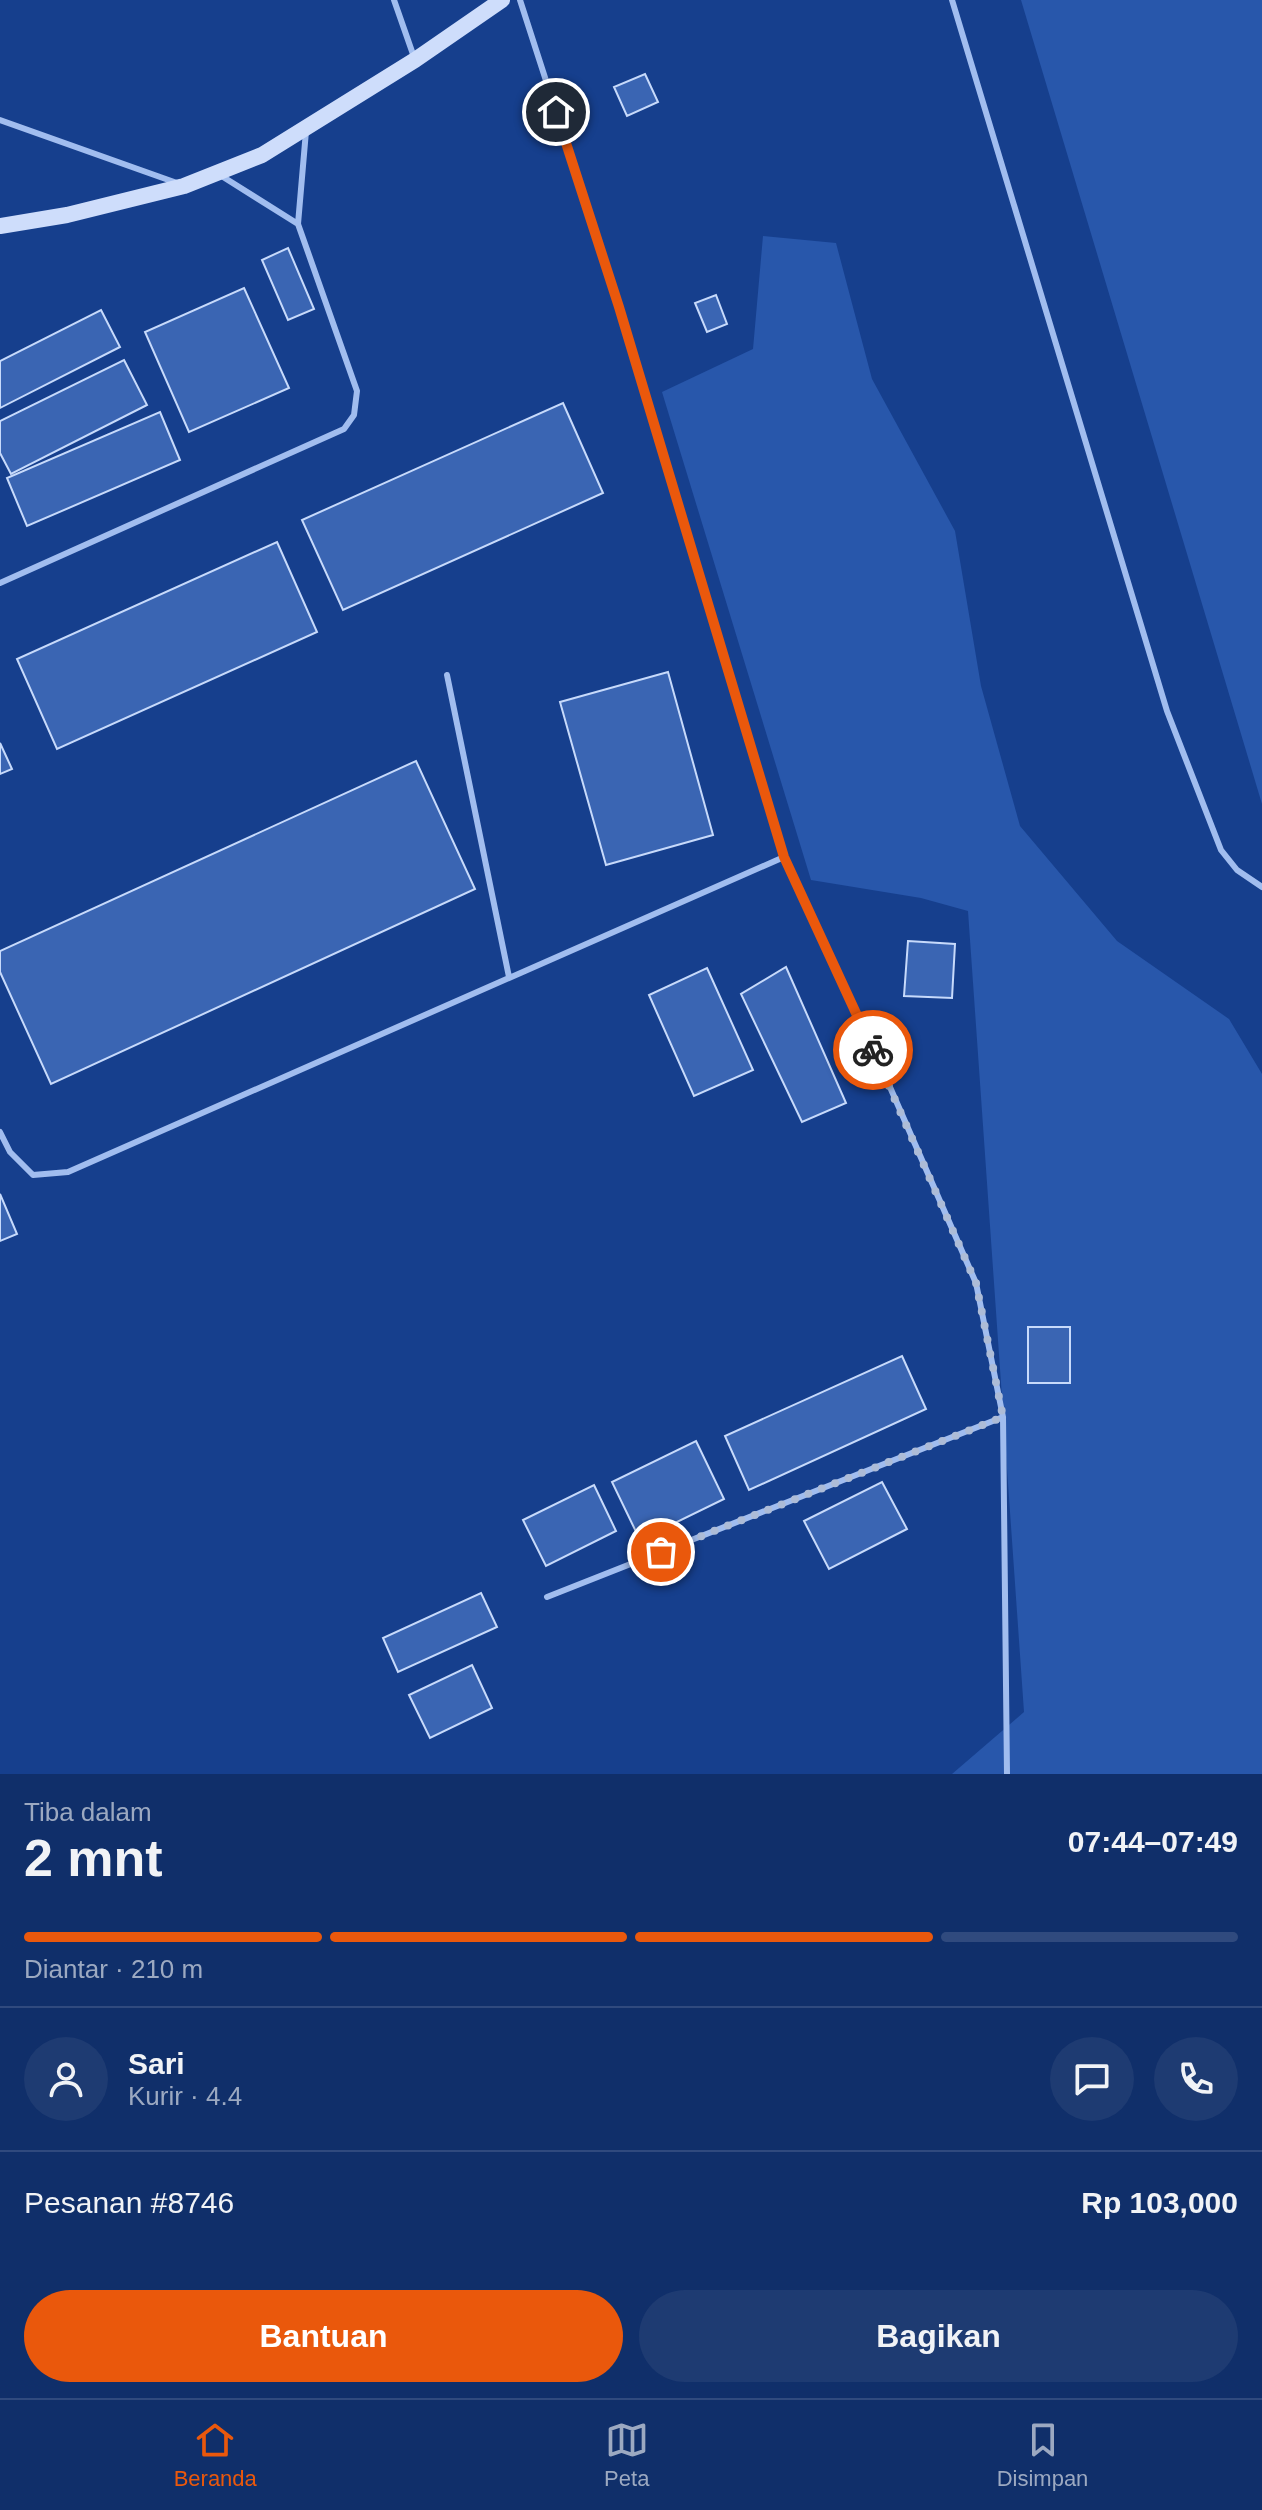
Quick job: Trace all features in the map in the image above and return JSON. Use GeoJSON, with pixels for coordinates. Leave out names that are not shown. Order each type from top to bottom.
{"type":"FeatureCollection","features":[{"type":"Feature","properties":{"kind":"main road"},"geometry":{"type":"LineString","coordinates":[[0,226],[67,215],[184,186],[262,155],[415,60],[502,0]]}},
{"type":"Feature","properties":{"kind":"lane"},"geometry":{"type":"LineString","coordinates":[[394,0],[415,60]]}},
{"type":"Feature","properties":{"kind":"lane"},"geometry":{"type":"LineString","coordinates":[[520,0],[619,307],[784,857],[868,1037],[976,1283],[1003,1417],[1007,1774]]}},
{"type":"Feature","properties":{"kind":"lane"},"geometry":{"type":"LineString","coordinates":[[952,0],[1167,711],[1221,850],[1237,870],[1262,887]]}},
{"type":"Feature","properties":{"kind":"lane"},"geometry":{"type":"LineString","coordinates":[[0,120],[24,126],[184,186]]}},
{"type":"Feature","properties":{"kind":"lane"},"geometry":{"type":"LineString","coordinates":[[0,583],[344,429],[354,415],[357,391],[298,224],[307,126]]}},
{"type":"Feature","properties":{"kind":"lane"},"geometry":{"type":"LineString","coordinates":[[216,173],[298,224]]}},
{"type":"Feature","properties":{"kind":"lane"},"geometry":{"type":"LineString","coordinates":[[447,675],[509,977]]}},
{"type":"Feature","properties":{"kind":"lane"},"geometry":{"type":"LineString","coordinates":[[0,1132],[10,1152],[33,1175],[68,1172],[784,857]]}},
{"type":"Feature","properties":{"kind":"lane"},"geometry":{"type":"LineString","coordinates":[[547,1597],[1003,1417]]}},
{"type":"Feature","properties":{"kind":"shaded area"},"geometry":{"type":"Polygon","coordinates":[[[1021,0],[1262,0],[1262,804],[1021,0]]]}},
{"type":"Feature","properties":{"kind":"shaded area"},"geometry":{"type":"Polygon","coordinates":[[[763,236],[836,243],[872,379],[955,531],[981,686],[1020,826],[1117,941],[1229,1019],[1262,1074],[1262,1774],[952,1774],[1024,1712],[968,911],[921,898],[811,880],[662,392],[753,349],[763,236]]]}},
{"type":"Feature","properties":{"kind":"building"},"geometry":{"type":"Polygon","coordinates":[[[645,74],[658,102],[627,116],[614,87],[645,74]]]}},
{"type":"Feature","properties":{"kind":"building"},"geometry":{"type":"Polygon","coordinates":[[[288,248],[314,309],[288,320],[262,260],[288,248]]]}},
{"type":"Feature","properties":{"kind":"building"},"geometry":{"type":"Polygon","coordinates":[[[244,288],[289,388],[189,432],[145,332],[244,288]]]}},
{"type":"Feature","properties":{"kind":"building"},"geometry":{"type":"Polygon","coordinates":[[[716,295],[727,324],[707,332],[695,303],[716,295]]]}},
{"type":"Feature","properties":{"kind":"building"},"geometry":{"type":"Polygon","coordinates":[[[101,310],[120,347],[0,408],[0,361],[101,310]]]}},
{"type":"Feature","properties":{"kind":"building"},"geometry":{"type":"Polygon","coordinates":[[[124,360],[147,405],[11,474],[0,453],[0,421],[124,360]]]}},
{"type":"Feature","properties":{"kind":"building"},"geometry":{"type":"Polygon","coordinates":[[[563,403],[603,493],[343,610],[302,520],[563,403]]]}},
{"type":"Feature","properties":{"kind":"building"},"geometry":{"type":"Polygon","coordinates":[[[160,412],[180,460],[27,526],[7,478],[160,412]]]}},
{"type":"Feature","properties":{"kind":"building"},"geometry":{"type":"Polygon","coordinates":[[[277,542],[317,632],[57,749],[17,659],[277,542]]]}},
{"type":"Feature","properties":{"kind":"building"},"geometry":{"type":"Polygon","coordinates":[[[668,672],[713,835],[606,865],[560,702],[668,672]]]}},
{"type":"Feature","properties":{"kind":"building"},"geometry":{"type":"Polygon","coordinates":[[[0,743],[12,769],[0,774],[0,743]]]}},
{"type":"Feature","properties":{"kind":"building"},"geometry":{"type":"Polygon","coordinates":[[[416,761],[475,889],[51,1084],[0,972],[0,951],[416,761]]]}},
{"type":"Feature","properties":{"kind":"building"},"geometry":{"type":"Polygon","coordinates":[[[908,941],[955,944],[952,998],[904,996],[908,941]]]}},
{"type":"Feature","properties":{"kind":"building"},"geometry":{"type":"Polygon","coordinates":[[[786,967],[846,1103],[802,1122],[741,994],[786,967]]]}},
{"type":"Feature","properties":{"kind":"building"},"geometry":{"type":"Polygon","coordinates":[[[707,968],[753,1070],[694,1096],[649,995],[707,968]]]}},
{"type":"Feature","properties":{"kind":"building"},"geometry":{"type":"Polygon","coordinates":[[[0,1194],[17,1234],[0,1241],[0,1194]]]}},
{"type":"Feature","properties":{"kind":"building"},"geometry":{"type":"Polygon","coordinates":[[[1028,1327],[1070,1327],[1070,1383],[1028,1383],[1028,1327]]]}},
{"type":"Feature","properties":{"kind":"building"},"geometry":{"type":"Polygon","coordinates":[[[902,1356],[926,1409],[749,1490],[725,1436],[902,1356]]]}},
{"type":"Feature","properties":{"kind":"building"},"geometry":{"type":"Polygon","coordinates":[[[696,1441],[724,1499],[640,1540],[612,1482],[696,1441]]]}},
{"type":"Feature","properties":{"kind":"building"},"geometry":{"type":"Polygon","coordinates":[[[882,1482],[907,1529],[829,1569],[804,1521],[882,1482]]]}},
{"type":"Feature","properties":{"kind":"building"},"geometry":{"type":"Polygon","coordinates":[[[594,1485],[616,1531],[546,1566],[523,1520],[594,1485]]]}},
{"type":"Feature","properties":{"kind":"building"},"geometry":{"type":"Polygon","coordinates":[[[481,1593],[497,1627],[398,1672],[383,1638],[481,1593]]]}},
{"type":"Feature","properties":{"kind":"building"},"geometry":{"type":"Polygon","coordinates":[[[472,1665],[492,1708],[430,1738],[409,1695],[472,1665]]]}},
{"type":"Feature","properties":{"kind":"way so far"},"geometry":{"type":"LineString","coordinates":[[661,1552],[1003,1417],[976,1283],[873,1050]]}},
{"type":"Feature","properties":{"kind":"route"},"geometry":{"type":"LineString","coordinates":[[556,112],[619,307],[784,857],[873,1050]]}}]}
